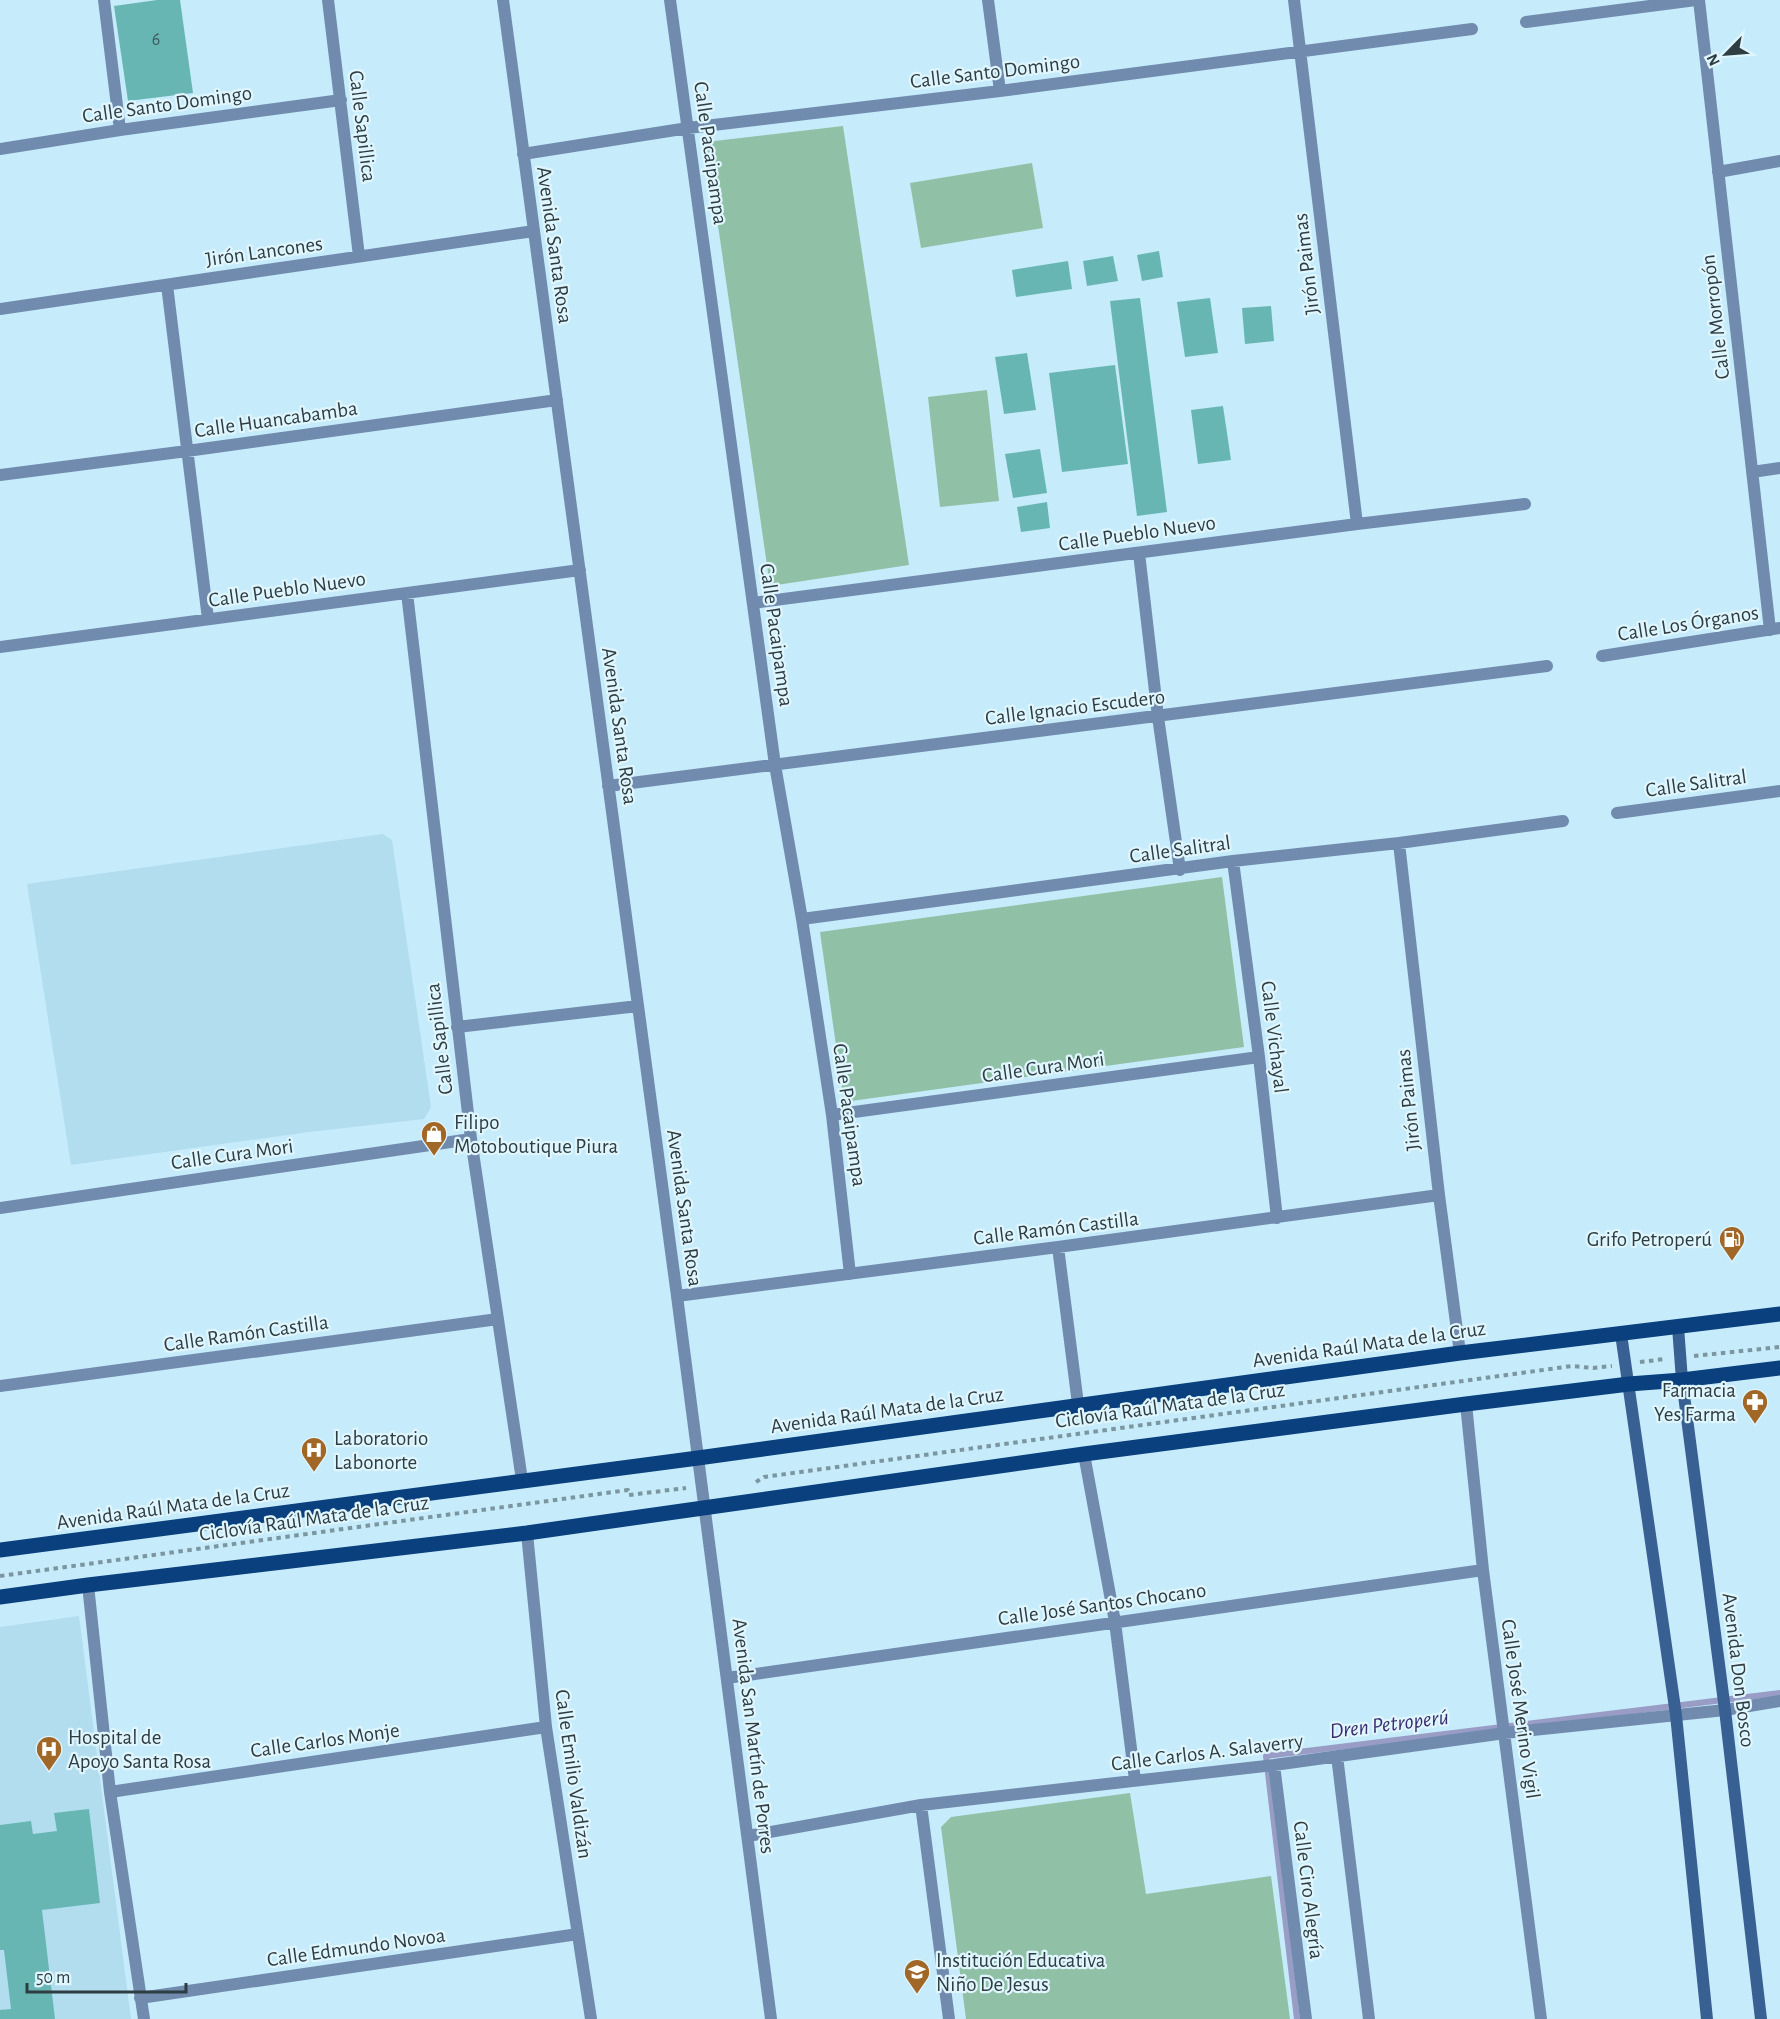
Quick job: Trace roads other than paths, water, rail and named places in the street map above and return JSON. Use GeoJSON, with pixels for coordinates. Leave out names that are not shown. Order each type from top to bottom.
{"type":"FeatureCollection","features":[{"type":"Feature","properties":{"kind":"main road","name":"Avenida Raúl Mata de la Cruz"},"geometry":{"type":"LineString","coordinates":[[0,1550],[698,1458],[1460,1353],[1780,1314]]}},
{"type":"Feature","properties":{"kind":"main road"},"geometry":{"type":"LineString","coordinates":[[0,1597],[527,1533],[704,1506],[1466,1404],[1780,1368]]}},
{"type":"Feature","properties":{"kind":"street"},"geometry":{"type":"LineString","coordinates":[[104,0],[120,130]]}},
{"type":"Feature","properties":{"kind":"street","name":"Calle Sapillica"},"geometry":{"type":"LineString","coordinates":[[327,0],[359,256]]}},
{"type":"Feature","properties":{"kind":"street","name":"Avenida Santa Rosa"},"geometry":{"type":"LineString","coordinates":[[503,0],[698,1458]]}},
{"type":"Feature","properties":{"kind":"street","name":"Calle Pacaipampa"},"geometry":{"type":"LineString","coordinates":[[670,0],[775,765],[802,919],[832,1114],[850,1274]]}},
{"type":"Feature","properties":{"kind":"street"},"geometry":{"type":"LineString","coordinates":[[988,0],[1000,91]]}},
{"type":"Feature","properties":{"kind":"street","name":"Jirón Paimas"},"geometry":{"type":"LineString","coordinates":[[1294,0],[1357,524]]}},
{"type":"Feature","properties":{"kind":"street"},"geometry":{"type":"LineString","coordinates":[[1526,22],[1697,0]]}},
{"type":"Feature","properties":{"kind":"street","name":"Calle Morropón"},"geometry":{"type":"LineString","coordinates":[[1697,0],[1752,472],[1775,629]]}},
{"type":"Feature","properties":{"kind":"street","name":"Calle Santo Domingo"},"geometry":{"type":"LineString","coordinates":[[524,154],[688,128],[1000,91],[1472,29]]}},
{"type":"Feature","properties":{"kind":"street","name":"Calle Santo Domingo"},"geometry":{"type":"LineString","coordinates":[[0,148],[341,100]]}},
{"type":"Feature","properties":{"kind":"street"},"geometry":{"type":"LineString","coordinates":[[1718,172],[1780,161]]}},
{"type":"Feature","properties":{"kind":"street","name":"Jirón Lancones"},"geometry":{"type":"LineString","coordinates":[[0,309],[534,231]]}},
{"type":"Feature","properties":{"kind":"street"},"geometry":{"type":"LineString","coordinates":[[167,285],[208,619]]}},
{"type":"Feature","properties":{"kind":"street","name":"Calle Huancabamba"},"geometry":{"type":"LineString","coordinates":[[0,475],[557,400]]}},
{"type":"Feature","properties":{"kind":"street"},"geometry":{"type":"LineString","coordinates":[[1752,472],[1780,468]]}},
{"type":"Feature","properties":{"kind":"street","name":"Calle Pueblo Nuevo"},"geometry":{"type":"LineString","coordinates":[[753,603],[1525,504]]}},
{"type":"Feature","properties":{"kind":"street"},"geometry":{"type":"LineString","coordinates":[[1139,553],[1158,717],[1180,870]]}},
{"type":"Feature","properties":{"kind":"street","name":"Calle Pueblo Nuevo"},"geometry":{"type":"LineString","coordinates":[[0,647],[580,570]]}},
{"type":"Feature","properties":{"kind":"street","name":"Calle Sapillica"},"geometry":{"type":"LineString","coordinates":[[407,593],[471,1139],[522,1480]]}},
{"type":"Feature","properties":{"kind":"street","name":"Calle Los Órganos"},"geometry":{"type":"LineString","coordinates":[[1602,657],[1775,629]]}},
{"type":"Feature","properties":{"kind":"street","name":"Calle Ignacio Escudero"},"geometry":{"type":"LineString","coordinates":[[608,786],[1547,666]]}},
{"type":"Feature","properties":{"kind":"street","name":"Calle Salitral"},"geometry":{"type":"LineString","coordinates":[[1617,813],[1780,791]]}},
{"type":"Feature","properties":{"kind":"street","name":"Calle Salitral"},"geometry":{"type":"LineString","coordinates":[[802,919],[1180,870],[1233,861],[1399,843],[1563,821]]}},
{"type":"Feature","properties":{"kind":"street","name":"Jirón Paimas"},"geometry":{"type":"LineString","coordinates":[[1399,843],[1439,1195],[1460,1353]]}},
{"type":"Feature","properties":{"kind":"street","name":"Calle Vichayal"},"geometry":{"type":"LineString","coordinates":[[1233,861],[1259,1057],[1277,1218]]}},
{"type":"Feature","properties":{"kind":"street"},"geometry":{"type":"LineString","coordinates":[[458,1027],[638,1006]]}},
{"type":"Feature","properties":{"kind":"street","name":"Calle Cura Mori"},"geometry":{"type":"LineString","coordinates":[[832,1114],[1259,1057]]}},
{"type":"Feature","properties":{"kind":"street","name":"Calle Cura Mori"},"geometry":{"type":"LineString","coordinates":[[0,1208],[471,1139]]}},
{"type":"Feature","properties":{"kind":"street","name":"Calle Ramón Castilla"},"geometry":{"type":"LineString","coordinates":[[677,1296],[1439,1195]]}},
{"type":"Feature","properties":{"kind":"street"},"geometry":{"type":"LineString","coordinates":[[1058,1247],[1078,1404]]}},
{"type":"Feature","properties":{"kind":"street","name":"Calle Ramón Castilla"},"geometry":{"type":"LineString","coordinates":[[0,1386],[498,1319]]}},
{"type":"Feature","properties":{"kind":"street","name":"Avenida Don Bosco"},"geometry":{"type":"LineString","coordinates":[[1678,1327],[1682,1380],[1725,1710],[1761,2019]]}},
{"type":"Feature","properties":{"kind":"street"},"geometry":{"type":"LineString","coordinates":[[1621,1334],[1676,1715],[1707,2019]]}},
{"type":"Feature","properties":{"kind":"street","name":"Calle José Merino Vigil"},"geometry":{"type":"LineString","coordinates":[[1466,1404],[1483,1570],[1541,2019]]}},
{"type":"Feature","properties":{"kind":"street"},"geometry":{"type":"LineString","coordinates":[[1084,1454],[1115,1622],[1135,1780]]}},
{"type":"Feature","properties":{"kind":"street","name":"Avenida San Martín de Porres"},"geometry":{"type":"LineString","coordinates":[[698,1458],[771,2019]]}},
{"type":"Feature","properties":{"kind":"street","name":"Calle Emilio Valdizán"},"geometry":{"type":"LineString","coordinates":[[527,1533],[546,1727],[591,2019]]}},
{"type":"Feature","properties":{"kind":"street","name":"Calle José Santos Chocano"},"geometry":{"type":"LineString","coordinates":[[728,1678],[1483,1570]]}},
{"type":"Feature","properties":{"kind":"street"},"geometry":{"type":"LineString","coordinates":[[88,1585],[110,1792],[144,2019]]}},
{"type":"Feature","properties":{"kind":"street","name":"Calle Carlos A. Salaverry"},"geometry":{"type":"LineString","coordinates":[[747,1836],[921,1805],[1274,1765],[1505,1733],[1725,1710],[1780,1701]]}},
{"type":"Feature","properties":{"kind":"street","name":"Calle Carlos Monje"},"geometry":{"type":"LineString","coordinates":[[110,1792],[546,1727]]}},
{"type":"Feature","properties":{"kind":"street"},"geometry":{"type":"LineString","coordinates":[[1337,1756],[1369,2019]]}},
{"type":"Feature","properties":{"kind":"street","name":"Calle Ciro Alegría"},"geometry":{"type":"LineString","coordinates":[[1274,1765],[1306,2019]]}},
{"type":"Feature","properties":{"kind":"street"},"geometry":{"type":"LineString","coordinates":[[921,1805],[949,2019]]}},
{"type":"Feature","properties":{"kind":"street","name":"Calle Edmundo Novoa"},"geometry":{"type":"LineString","coordinates":[[140,1998],[578,1934]]}},
{"type":"Feature","properties":{"kind":"waterway","name":"Dren Petroperú"},"geometry":{"type":"LineString","coordinates":[[1297,2019],[1266,1756],[1780,1693]]}},
{"type":"Feature","properties":{"kind":"place","name":"Filipo Motoboutique Piura"},"geometry":{"type":"Point","coordinates":[434,1157]}},
{"type":"Feature","properties":{"kind":"place","name":"Grifo Petroperú"},"geometry":{"type":"Point","coordinates":[1732,1262]}},
{"type":"Feature","properties":{"kind":"place","name":"Farmacia Yes Farma"},"geometry":{"type":"Point","coordinates":[1755,1425]}},
{"type":"Feature","properties":{"kind":"place","name":"Laboratorio Labonorte"},"geometry":{"type":"Point","coordinates":[314,1473]}},
{"type":"Feature","properties":{"kind":"place","name":"Hospital de Apoyo Santa Rosa"},"geometry":{"type":"Point","coordinates":[49,1772]}},
{"type":"Feature","properties":{"kind":"place","name":"Institución Educativa Niño De Jesus"},"geometry":{"type":"Point","coordinates":[917,1995]}}]}
